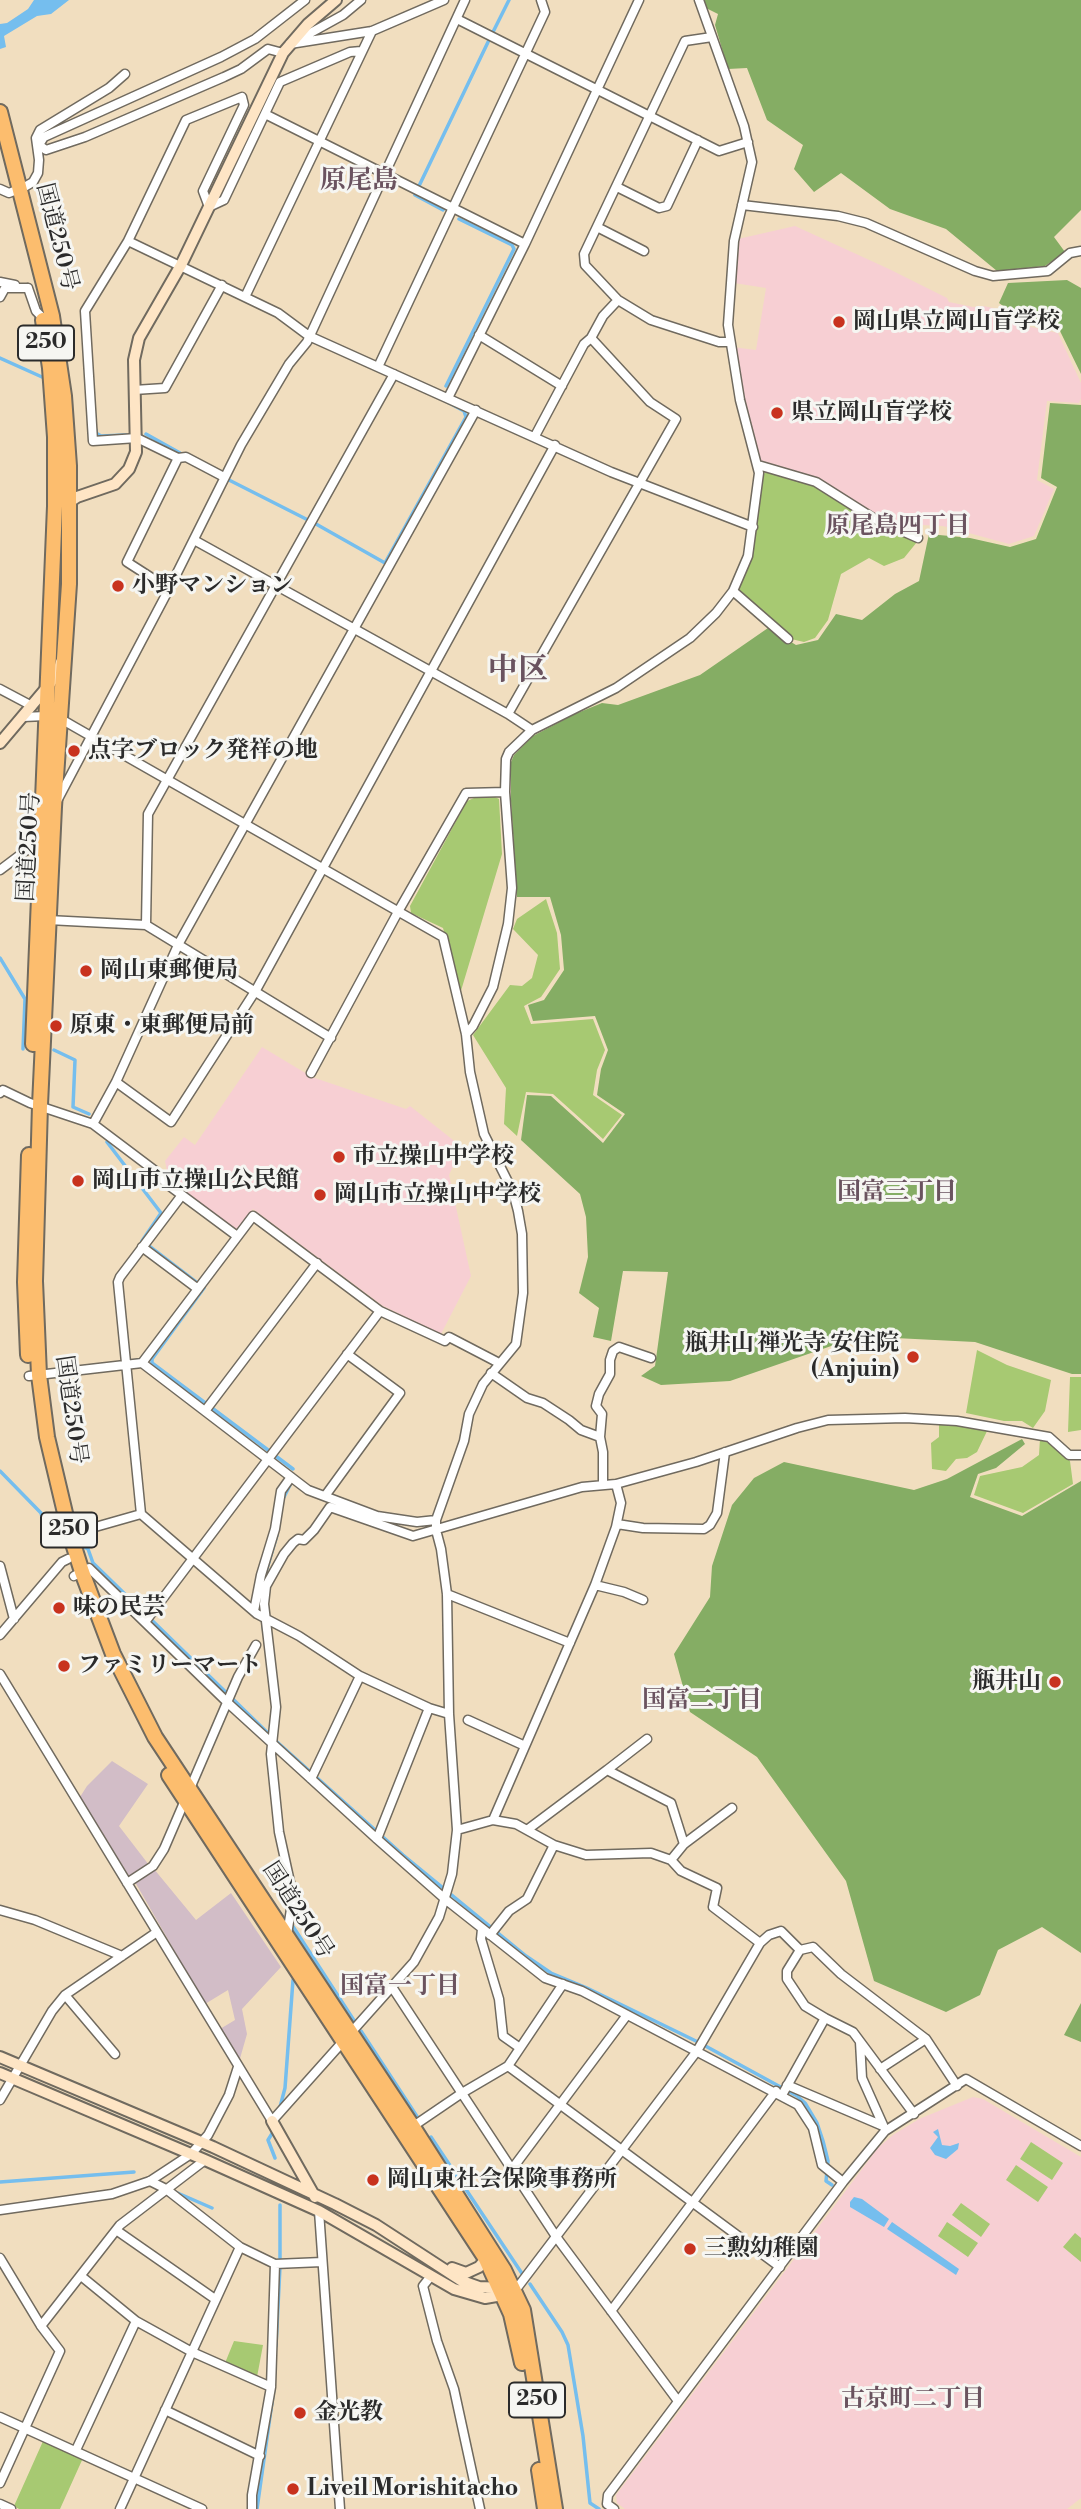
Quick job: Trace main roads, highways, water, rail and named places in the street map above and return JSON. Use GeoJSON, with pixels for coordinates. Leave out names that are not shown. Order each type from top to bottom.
{"type":"FeatureCollection","features":[{"type":"Feature","properties":{"kind":"highway","name":"国道250号"},"geometry":{"type":"LineString","coordinates":[[0,112],[13,187],[42,270],[57,348],[69,466],[69,584],[44,920],[24,1282],[39,1440],[65,1536],[105,1657],[146,1739],[187,1795],[504,2270],[545,2509]]}},
{"type":"Feature","properties":{"kind":"highway","name":"国道250号"},"geometry":{"type":"LineString","coordinates":[[0,138],[34,269],[50,368],[55,437],[43,832],[44,920]]}},
{"type":"Feature","properties":{"kind":"highway","name":"国道250号"},"geometry":{"type":"LineString","coordinates":[[65,1536],[68,1559],[78,1574]]}},
{"type":"Feature","properties":{"kind":"highway","name":"国道250号"},"geometry":{"type":"LineString","coordinates":[[408,2129],[506,2291],[523,2310],[555,2509]]}},
{"type":"Feature","properties":{"kind":"water"},"geometry":{"type":"Polygon","coordinates":[[[34,0],[69,0],[51,14],[37,16],[4,36],[6,47],[0,49],[0,24],[7,23],[28,9],[34,0]]]}},
{"type":"Feature","properties":{"kind":"water"},"geometry":{"type":"Polygon","coordinates":[[[938,2129],[942,2145],[959,2143],[958,2149],[946,2159],[935,2155],[930,2148],[938,2137],[933,2132],[938,2129]]]}},
{"type":"Feature","properties":{"kind":"water"},"geometry":{"type":"Polygon","coordinates":[[[854,2197],[862,2199],[889,2219],[884,2227],[850,2207],[854,2197]]]}},
{"type":"Feature","properties":{"kind":"water"},"geometry":{"type":"Polygon","coordinates":[[[892,2222],[959,2269],[956,2275],[887,2229],[892,2222]]]}},
{"type":"Feature","properties":{"kind":"waterway"},"geometry":{"type":"LineString","coordinates":[[493,32],[509,0]]}},
{"type":"Feature","properties":{"kind":"waterway"},"geometry":{"type":"LineString","coordinates":[[419,186],[489,40]]}},
{"type":"Feature","properties":{"kind":"waterway"},"geometry":{"type":"LineString","coordinates":[[415,195],[443,210]]}},
{"type":"Feature","properties":{"kind":"waterway"},"geometry":{"type":"LineString","coordinates":[[446,386],[514,249],[512,245],[459,219]]}},
{"type":"Feature","properties":{"kind":"waterway"},"geometry":{"type":"LineString","coordinates":[[0,358],[42,377]]}},
{"type":"Feature","properties":{"kind":"waterway"},"geometry":{"type":"LineString","coordinates":[[316,524],[385,563],[466,417],[464,411],[440,398]]}},
{"type":"Feature","properties":{"kind":"waterway"},"geometry":{"type":"LineString","coordinates":[[96,430],[101,436],[126,435]]}},
{"type":"Feature","properties":{"kind":"waterway"},"geometry":{"type":"LineString","coordinates":[[146,434],[180,453]]}},
{"type":"Feature","properties":{"kind":"waterway"},"geometry":{"type":"LineString","coordinates":[[227,479],[308,520]]}},
{"type":"Feature","properties":{"kind":"waterway"},"geometry":{"type":"LineString","coordinates":[[0,958],[25,999],[23,1049]]}},
{"type":"Feature","properties":{"kind":"waterway"},"geometry":{"type":"LineString","coordinates":[[54,1050],[75,1060],[73,1107],[89,1114]]}},
{"type":"Feature","properties":{"kind":"waterway"},"geometry":{"type":"LineString","coordinates":[[107,1142],[161,1213],[142,1241]]}},
{"type":"Feature","properties":{"kind":"waterway"},"geometry":{"type":"LineString","coordinates":[[149,1246],[196,1282]]}},
{"type":"Feature","properties":{"kind":"waterway"},"geometry":{"type":"LineString","coordinates":[[204,1288],[152,1359],[152,1363],[268,1450]]}},
{"type":"Feature","properties":{"kind":"waterway"},"geometry":{"type":"LineString","coordinates":[[277,1457],[293,1469]]}},
{"type":"Feature","properties":{"kind":"waterway"},"geometry":{"type":"LineString","coordinates":[[0,1471],[41,1513],[47,1536],[51,1540]]}},
{"type":"Feature","properties":{"kind":"waterway"},"geometry":{"type":"LineString","coordinates":[[284,1497],[291,1483]]}},
{"type":"Feature","properties":{"kind":"waterway"},"geometry":{"type":"LineString","coordinates":[[265,1575],[277,1535]]}},
{"type":"Feature","properties":{"kind":"waterway"},"geometry":{"type":"LineString","coordinates":[[84,1547],[88,1549],[93,1563],[276,1741],[403,1855],[526,1956],[551,1973],[700,2043],[797,2096],[805,2103],[817,2123],[828,2161],[826,2181],[832,2185]]}},
{"type":"Feature","properties":{"kind":"waterway"},"geometry":{"type":"LineString","coordinates":[[260,1603],[264,1633]]}},
{"type":"Feature","properties":{"kind":"waterway"},"geometry":{"type":"LineString","coordinates":[[292,1925],[355,2022]]}},
{"type":"Feature","properties":{"kind":"waterway"},"geometry":{"type":"LineString","coordinates":[[280,2107],[285,2088],[293,1980]]}},
{"type":"Feature","properties":{"kind":"waterway"},"geometry":{"type":"LineString","coordinates":[[361,2031],[418,2118]]}},
{"type":"Feature","properties":{"kind":"waterway"},"geometry":{"type":"LineString","coordinates":[[273,2132],[268,2140],[275,2158]]}},
{"type":"Feature","properties":{"kind":"waterway"},"geometry":{"type":"LineString","coordinates":[[431,2137],[523,2275]]}},
{"type":"Feature","properties":{"kind":"waterway"},"geometry":{"type":"LineString","coordinates":[[0,2182],[134,2172]]}},
{"type":"Feature","properties":{"kind":"waterway"},"geometry":{"type":"LineString","coordinates":[[173,2191],[212,2208]]}},
{"type":"Feature","properties":{"kind":"waterway"},"geometry":{"type":"LineString","coordinates":[[280,2205],[280,2258]]}},
{"type":"Feature","properties":{"kind":"waterway"},"geometry":{"type":"LineString","coordinates":[[276,2346],[280,2267]]}},
{"type":"Feature","properties":{"kind":"waterway"},"geometry":{"type":"LineString","coordinates":[[530,2284],[568,2345],[583,2436],[590,2503],[599,2509]]}},
{"type":"Feature","properties":{"kind":"waterway"},"geometry":{"type":"LineString","coordinates":[[257,2509],[274,2388]]}},
{"type":"Feature","properties":{"kind":"place","name":"岡山県立岡山盲学校"},"geometry":{"type":"Point","coordinates":[839,322]}},
{"type":"Feature","properties":{"kind":"place","name":"県立岡山盲学校"},"geometry":{"type":"Point","coordinates":[777,413]}},
{"type":"Feature","properties":{"kind":"place","name":"小野マンション"},"geometry":{"type":"Point","coordinates":[118,586]}},
{"type":"Feature","properties":{"kind":"place","name":"点字ブロック発祥の地"},"geometry":{"type":"Point","coordinates":[74,751]}},
{"type":"Feature","properties":{"kind":"place","name":"岡山東郵便局"},"geometry":{"type":"Point","coordinates":[86,971]}},
{"type":"Feature","properties":{"kind":"place","name":"原東・東郵便局前"},"geometry":{"type":"Point","coordinates":[56,1026]}},
{"type":"Feature","properties":{"kind":"place","name":"市立操山中学校"},"geometry":{"type":"Point","coordinates":[339,1157]}},
{"type":"Feature","properties":{"kind":"place","name":"岡山市立操山公民館"},"geometry":{"type":"Point","coordinates":[78,1181]}},
{"type":"Feature","properties":{"kind":"place","name":"岡山市立操山中学校"},"geometry":{"type":"Point","coordinates":[320,1195]}},
{"type":"Feature","properties":{"kind":"place","name":"瓶井山 禅光寺 安住院 (Anjuin)"},"geometry":{"type":"Point","coordinates":[913,1357]}},
{"type":"Feature","properties":{"kind":"place","name":"味の民芸"},"geometry":{"type":"Point","coordinates":[59,1608]}},
{"type":"Feature","properties":{"kind":"place","name":"ファミリーマート"},"geometry":{"type":"Point","coordinates":[64,1666]}},
{"type":"Feature","properties":{"kind":"place","name":"瓶井山"},"geometry":{"type":"Point","coordinates":[1055,1682]}},
{"type":"Feature","properties":{"kind":"place","name":"岡山東社会保険事務所"},"geometry":{"type":"Point","coordinates":[373,2180]}},
{"type":"Feature","properties":{"kind":"place","name":"三勲幼稚園"},"geometry":{"type":"Point","coordinates":[690,2249]}},
{"type":"Feature","properties":{"kind":"place","name":"金光教"},"geometry":{"type":"Point","coordinates":[300,2413]}},
{"type":"Feature","properties":{"kind":"place","name":"Liveil Morishitacho"},"geometry":{"type":"Point","coordinates":[293,2489]}},
{"type":"Feature","properties":{"kind":"district","name":"原尾島"},"geometry":{"type":"Point","coordinates":[359,182]}},
{"type":"Feature","properties":{"kind":"district","name":"原尾島四丁目"},"geometry":{"type":"Point","coordinates":[898,527]}},
{"type":"Feature","properties":{"kind":"district","name":"中区"},"geometry":{"type":"Point","coordinates":[518,672]}},
{"type":"Feature","properties":{"kind":"district","name":"国富三丁目"},"geometry":{"type":"Point","coordinates":[897,1193]}},
{"type":"Feature","properties":{"kind":"district","name":"国富二丁目"},"geometry":{"type":"Point","coordinates":[702,1701]}},
{"type":"Feature","properties":{"kind":"district","name":"国富一丁目"},"geometry":{"type":"Point","coordinates":[400,1987]}},
{"type":"Feature","properties":{"kind":"district","name":"古京町二丁目"},"geometry":{"type":"Point","coordinates":[913,2400]}}]}
